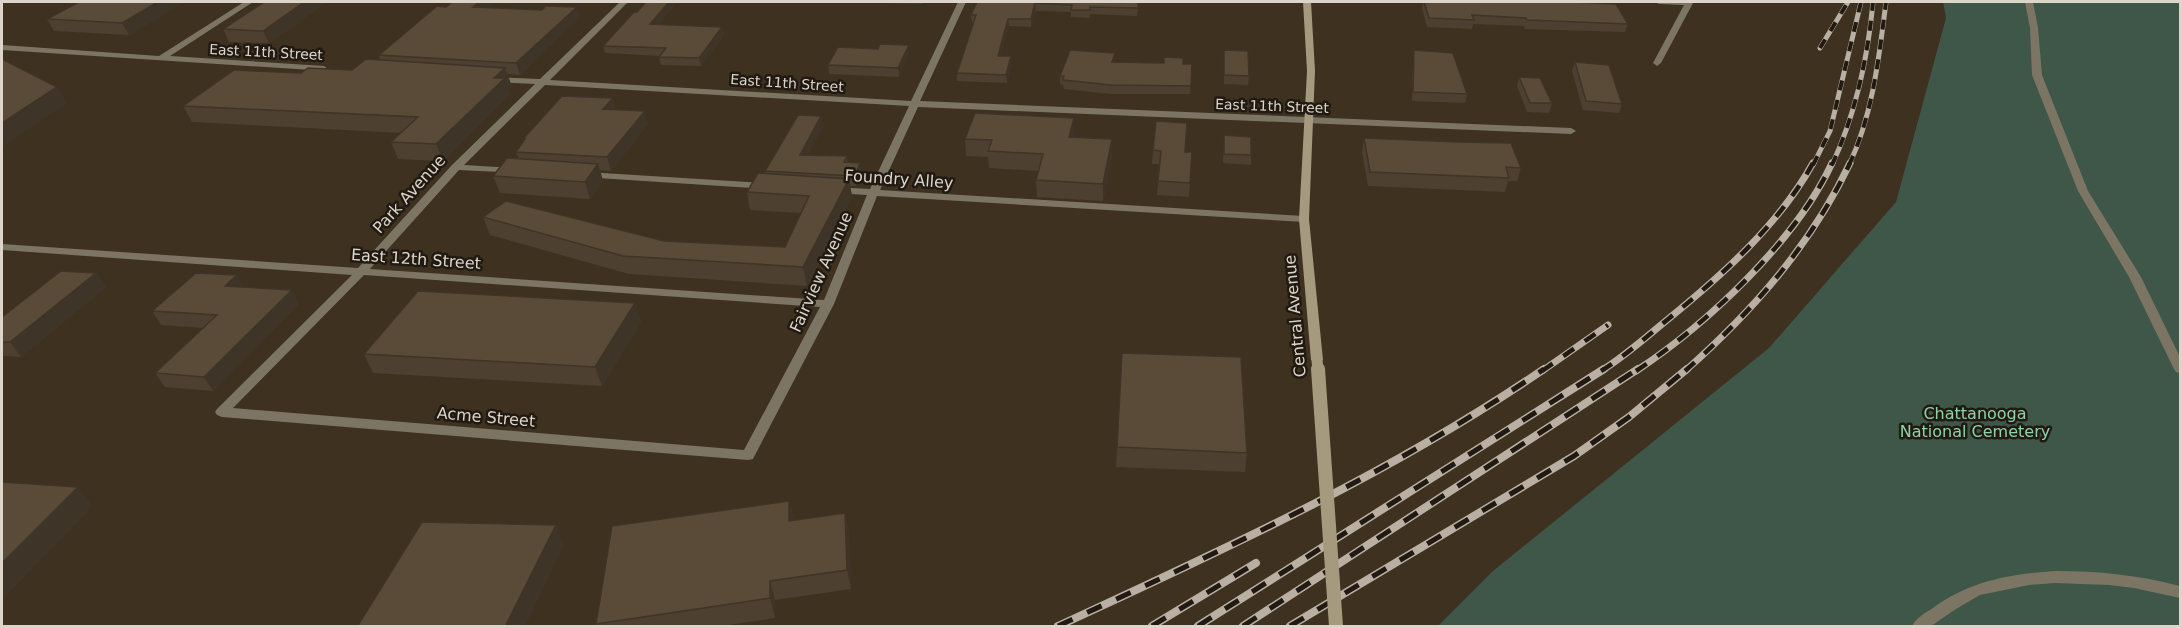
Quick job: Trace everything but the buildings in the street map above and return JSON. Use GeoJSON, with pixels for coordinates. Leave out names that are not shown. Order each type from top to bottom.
{"type":"FeatureCollection","features":[{"type":"Feature","properties":{"kind":"main road","name":"Central Avenue"},"geometry":{"type":"LineString","coordinates":[[1307,2],[1311,71],[1304,219],[1317,360],[1336,627]]}},
{"type":"Feature","properties":{"kind":"street"},"geometry":{"type":"LineString","coordinates":[[159,60],[249,2]]}},
{"type":"Feature","properties":{"kind":"street","name":"Park Avenue"},"geometry":{"type":"LineString","coordinates":[[222,412],[361,272],[456,167],[624,2]]}},
{"type":"Feature","properties":{"kind":"street","name":"Fairview Avenue"},"geometry":{"type":"LineString","coordinates":[[748,455],[828,304],[873,193],[962,2]]}},
{"type":"Feature","properties":{"kind":"street"},"geometry":{"type":"LineString","coordinates":[[1657,63],[1689,3],[1659,2]]}},
{"type":"Feature","properties":{"kind":"street"},"geometry":{"type":"LineString","coordinates":[[2029,2],[2034,28],[2037,75],[2083,192],[2135,277],[2181,369]]}},
{"type":"Feature","properties":{"kind":"street","name":"East 11th Street"},"geometry":{"type":"LineString","coordinates":[[2,48],[159,60],[334,69]]}},
{"type":"Feature","properties":{"kind":"street","name":"East 11th Street"},"geometry":{"type":"LineString","coordinates":[[485,78],[915,104],[1571,131]]}},
{"type":"Feature","properties":{"kind":"street"},"geometry":{"type":"LineString","coordinates":[[456,167],[522,171]]}},
{"type":"Feature","properties":{"kind":"street"},"geometry":{"type":"LineString","coordinates":[[569,174],[780,187]]}},
{"type":"Feature","properties":{"kind":"street","name":"Foundry Alley"},"geometry":{"type":"LineString","coordinates":[[826,190],[1304,219]]}},
{"type":"Feature","properties":{"kind":"street","name":"East 12th Street"},"geometry":{"type":"LineString","coordinates":[[2,247],[828,304]]}},
{"type":"Feature","properties":{"kind":"street","name":"Acme Street"},"geometry":{"type":"LineString","coordinates":[[222,412],[748,455]]}},
{"type":"Feature","properties":{"kind":"street"},"geometry":{"type":"LineString","coordinates":[[1920,627],[1950,603],[1983,588],[2037,577],[2107,579],[2165,587],[2181,592]]}},
{"type":"Feature","properties":{"kind":"green space","name":"Chattanooga National Cemetery"},"geometry":{"type":"Polygon","coordinates":[[[1943,2],[2180,2],[2180,626],[1438,626],[1493,571],[1769,348],[1896,202],[1946,18],[1943,2]]]}},
{"type":"Feature","properties":{"kind":"railway"},"geometry":{"type":"LineString","coordinates":[[1820,48],[1848,2]]}},
{"type":"Feature","properties":{"kind":"railway"},"geometry":{"type":"LineString","coordinates":[[1813,165],[1830,131],[1861,2]]}},
{"type":"Feature","properties":{"kind":"railway"},"geometry":{"type":"LineString","coordinates":[[1832,165],[1854,106],[1868,44],[1873,2]]}},
{"type":"Feature","properties":{"kind":"railway"},"geometry":{"type":"LineString","coordinates":[[1849,165],[1869,106],[1878,64],[1886,2]]}},
{"type":"Feature","properties":{"kind":"railway"},"geometry":{"type":"LineString","coordinates":[[1603,370],[1627,353],[1687,303],[1748,248],[1783,207],[1813,163]]}},
{"type":"Feature","properties":{"kind":"railway"},"geometry":{"type":"LineString","coordinates":[[1636,371],[1692,330],[1747,279],[1796,222],[1832,163]]}},
{"type":"Feature","properties":{"kind":"railway"},"geometry":{"type":"LineString","coordinates":[[1685,371],[1734,325],[1799,249],[1835,193],[1849,165]]}},
{"type":"Feature","properties":{"kind":"railway"},"geometry":{"type":"LineString","coordinates":[[1542,371],[1608,325]]}},
{"type":"Feature","properties":{"kind":"railway"},"geometry":{"type":"LineString","coordinates":[[1058,626],[1307,508],[1427,442],[1544,369]]}},
{"type":"Feature","properties":{"kind":"railway"},"geometry":{"type":"LineString","coordinates":[[1243,626],[1638,369]]}},
{"type":"Feature","properties":{"kind":"railway"},"geometry":{"type":"LineString","coordinates":[[1290,626],[1574,456],[1629,417],[1687,369]]}},
{"type":"Feature","properties":{"kind":"railway"},"geometry":{"type":"LineString","coordinates":[[1198,626],[1603,370]]}},
{"type":"Feature","properties":{"kind":"railway"},"geometry":{"type":"LineString","coordinates":[[1152,626],[1256,563]]}}]}
